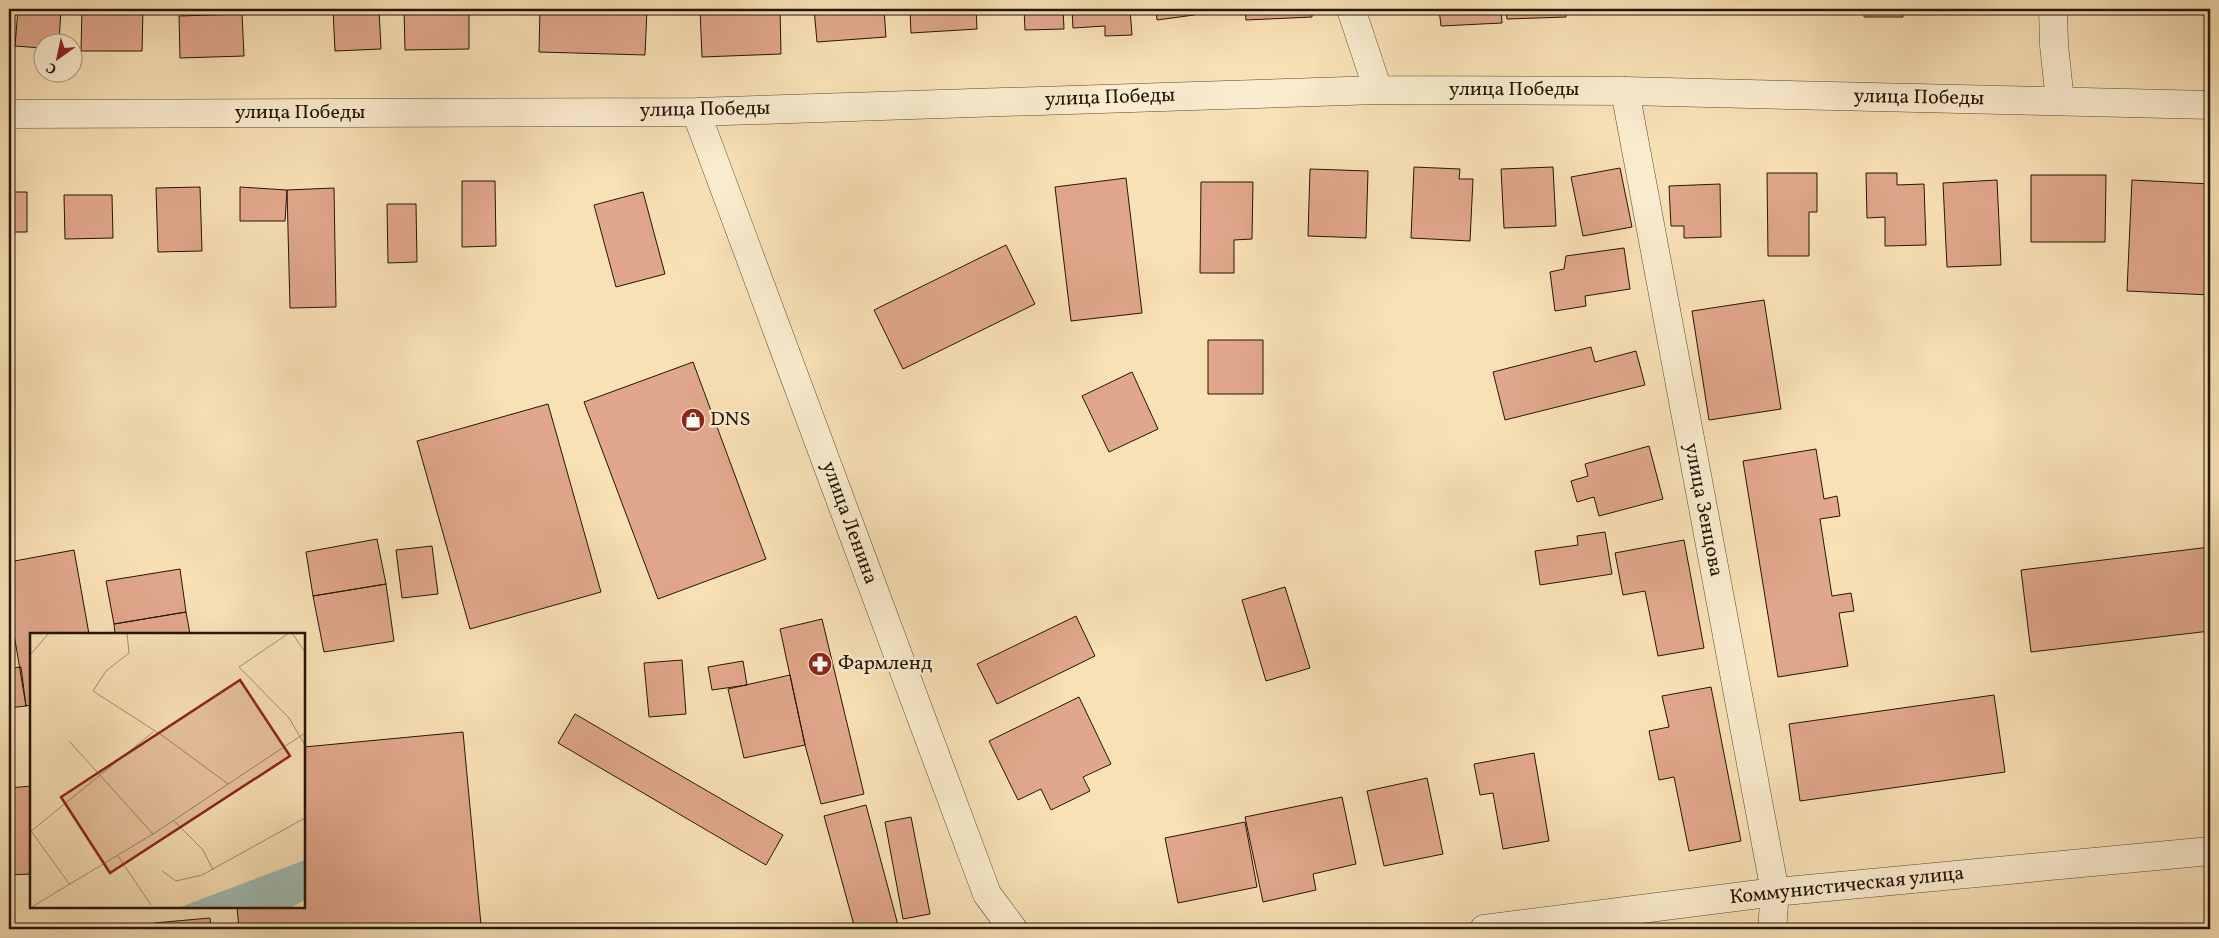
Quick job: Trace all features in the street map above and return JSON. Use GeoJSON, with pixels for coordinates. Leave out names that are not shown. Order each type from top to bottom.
{"type":"FeatureCollection","features":[{"type":"Feature","properties":{"kind":"street"},"geometry":{"type":"LineString","coordinates":[[1351,9],[1378,90]]}},
{"type":"Feature","properties":{"kind":"street"},"geometry":{"type":"LineString","coordinates":[[2053,9],[2054,46],[2060,101]]}},
{"type":"Feature","properties":{"kind":"street","name":"улица Победы"},"geometry":{"type":"LineString","coordinates":[[9,114],[696,112],[1378,90],[1625,91],[2210,105]]}},
{"type":"Feature","properties":{"kind":"street","name":"улица Зенцова"},"geometry":{"type":"LineString","coordinates":[[1625,91],[1775,892],[1772,929]]}},
{"type":"Feature","properties":{"kind":"street","name":"улица Ленина"},"geometry":{"type":"LineString","coordinates":[[696,112],[987,894],[1013,929]]}},
{"type":"Feature","properties":{"kind":"street","name":"Коммунистическая улица"},"geometry":{"type":"LineString","coordinates":[[1484,929],[1775,892],[2210,851]]}},
{"type":"Feature","properties":{"kind":"building"},"geometry":{"type":"Polygon","coordinates":[[[18,9],[61,9],[60,32],[32,32],[32,47],[15,46],[18,9]]]}},
{"type":"Feature","properties":{"kind":"building"},"geometry":{"type":"Polygon","coordinates":[[[82,9],[143,9],[142,51],[82,51],[82,9]]]}},
{"type":"Feature","properties":{"kind":"building"},"geometry":{"type":"Polygon","coordinates":[[[333,9],[379,9],[381,49],[335,51],[333,9]]]}},
{"type":"Feature","properties":{"kind":"building"},"geometry":{"type":"Polygon","coordinates":[[[404,9],[469,9],[469,49],[405,50],[404,9]]]}},
{"type":"Feature","properties":{"kind":"building"},"geometry":{"type":"Polygon","coordinates":[[[540,9],[647,9],[645,55],[539,52],[540,9]]]}},
{"type":"Feature","properties":{"kind":"building"},"geometry":{"type":"Polygon","coordinates":[[[700,9],[780,9],[781,54],[702,57],[700,9]]]}},
{"type":"Feature","properties":{"kind":"building"},"geometry":{"type":"Polygon","coordinates":[[[814,9],[884,9],[886,37],[817,42],[814,9]]]}},
{"type":"Feature","properties":{"kind":"building"},"geometry":{"type":"Polygon","coordinates":[[[910,9],[976,9],[977,29],[911,33],[910,9]]]}},
{"type":"Feature","properties":{"kind":"building"},"geometry":{"type":"Polygon","coordinates":[[[1024,9],[1063,9],[1064,29],[1025,30],[1024,9]]]}},
{"type":"Feature","properties":{"kind":"building"},"geometry":{"type":"Polygon","coordinates":[[[1072,9],[1130,9],[1132,35],[1105,36],[1105,26],[1073,28],[1072,9]]]}},
{"type":"Feature","properties":{"kind":"building"},"geometry":{"type":"Polygon","coordinates":[[[1156,9],[1194,9],[1194,15],[1157,20],[1156,9]]]}},
{"type":"Feature","properties":{"kind":"building"},"geometry":{"type":"Polygon","coordinates":[[[1245,9],[1312,9],[1312,17],[1246,20],[1245,9]]]}},
{"type":"Feature","properties":{"kind":"building"},"geometry":{"type":"Polygon","coordinates":[[[1439,9],[1501,9],[1502,23],[1441,26],[1439,9]]]}},
{"type":"Feature","properties":{"kind":"building"},"geometry":{"type":"Polygon","coordinates":[[[1506,9],[1566,9],[1566,17],[1507,19],[1506,9]]]}},
{"type":"Feature","properties":{"kind":"building"},"geometry":{"type":"Polygon","coordinates":[[[1607,9],[1666,9],[1666,12],[1607,14],[1607,9]]]}},
{"type":"Feature","properties":{"kind":"building"},"geometry":{"type":"Polygon","coordinates":[[[1758,9],[1830,9],[1830,11],[1758,9]]]}},
{"type":"Feature","properties":{"kind":"building"},"geometry":{"type":"Polygon","coordinates":[[[1864,9],[1903,9],[1903,17],[1864,17],[1864,9]]]}},
{"type":"Feature","properties":{"kind":"building"},"geometry":{"type":"Polygon","coordinates":[[[242,14],[244,56],[180,58],[179,16],[242,14]]]}},
{"type":"Feature","properties":{"kind":"building"},"geometry":{"type":"Polygon","coordinates":[[[1414,167],[1460,169],[1459,179],[1473,179],[1470,241],[1411,238],[1414,167]]]}},
{"type":"Feature","properties":{"kind":"building"},"geometry":{"type":"Polygon","coordinates":[[[1553,167],[1556,226],[1504,228],[1501,169],[1553,167]]]}},
{"type":"Feature","properties":{"kind":"building"},"geometry":{"type":"Polygon","coordinates":[[[1620,168],[1632,227],[1583,236],[1571,177],[1620,168]]]}},
{"type":"Feature","properties":{"kind":"building"},"geometry":{"type":"Polygon","coordinates":[[[1310,169],[1368,171],[1366,238],[1308,236],[1310,169]]]}},
{"type":"Feature","properties":{"kind":"building"},"geometry":{"type":"Polygon","coordinates":[[[1767,173],[1817,173],[1817,212],[1809,212],[1809,256],[1768,256],[1767,173]]]}},
{"type":"Feature","properties":{"kind":"building"},"geometry":{"type":"Polygon","coordinates":[[[1866,173],[1897,173],[1897,185],[1924,184],[1926,245],[1885,246],[1885,217],[1867,218],[1866,173]]]}},
{"type":"Feature","properties":{"kind":"building"},"geometry":{"type":"Polygon","coordinates":[[[2031,175],[2106,175],[2105,242],[2031,242],[2031,175]]]}},
{"type":"Feature","properties":{"kind":"building"},"geometry":{"type":"Polygon","coordinates":[[[1126,178],[1142,313],[1071,321],[1055,187],[1126,178]]]}},
{"type":"Feature","properties":{"kind":"building"},"geometry":{"type":"Polygon","coordinates":[[[1997,180],[2001,265],[1947,267],[1943,183],[1997,180]]]}},
{"type":"Feature","properties":{"kind":"building"},"geometry":{"type":"Polygon","coordinates":[[[2132,180],[2210,184],[2210,295],[2127,291],[2132,180]]]}},
{"type":"Feature","properties":{"kind":"building"},"geometry":{"type":"Polygon","coordinates":[[[462,181],[495,181],[496,246],[462,247],[462,181]]]}},
{"type":"Feature","properties":{"kind":"building"},"geometry":{"type":"Polygon","coordinates":[[[1201,182],[1253,182],[1252,239],[1234,240],[1234,273],[1200,273],[1201,182]]]}},
{"type":"Feature","properties":{"kind":"building"},"geometry":{"type":"Polygon","coordinates":[[[1720,184],[1721,237],[1684,238],[1684,226],[1671,226],[1669,186],[1720,184]]]}},
{"type":"Feature","properties":{"kind":"building"},"geometry":{"type":"Polygon","coordinates":[[[200,187],[202,251],[158,252],[156,188],[200,187]]]}},
{"type":"Feature","properties":{"kind":"building"},"geometry":{"type":"Polygon","coordinates":[[[240,187],[287,190],[285,221],[240,221],[240,187]]]}},
{"type":"Feature","properties":{"kind":"building"},"geometry":{"type":"Polygon","coordinates":[[[334,188],[336,307],[290,308],[287,190],[334,188]]]}},
{"type":"Feature","properties":{"kind":"building"},"geometry":{"type":"Polygon","coordinates":[[[9,192],[27,192],[27,232],[9,232],[9,192]]]}},
{"type":"Feature","properties":{"kind":"building"},"geometry":{"type":"Polygon","coordinates":[[[643,192],[665,274],[616,287],[594,205],[643,192]]]}},
{"type":"Feature","properties":{"kind":"building"},"geometry":{"type":"Polygon","coordinates":[[[64,195],[112,195],[113,238],[65,239],[64,195]]]}},
{"type":"Feature","properties":{"kind":"building"},"geometry":{"type":"Polygon","coordinates":[[[387,204],[416,204],[417,262],[388,263],[387,204]]]}},
{"type":"Feature","properties":{"kind":"building"},"geometry":{"type":"Polygon","coordinates":[[[1006,245],[1035,304],[903,369],[874,310],[1006,245]]]}},
{"type":"Feature","properties":{"kind":"building"},"geometry":{"type":"Polygon","coordinates":[[[1624,248],[1630,289],[1585,296],[1586,306],[1555,311],[1550,272],[1564,269],[1566,256],[1624,248]]]}},
{"type":"Feature","properties":{"kind":"building"},"geometry":{"type":"Polygon","coordinates":[[[1764,300],[1781,409],[1709,420],[1692,311],[1764,300]]]}},
{"type":"Feature","properties":{"kind":"building"},"geometry":{"type":"Polygon","coordinates":[[[1208,340],[1263,340],[1263,394],[1208,394],[1208,340]]]}},
{"type":"Feature","properties":{"kind":"building"},"geometry":{"type":"Polygon","coordinates":[[[1591,347],[1595,362],[1636,351],[1645,385],[1505,420],[1493,372],[1591,347]]]}},
{"type":"Feature","properties":{"kind":"building"},"geometry":{"type":"Polygon","coordinates":[[[693,362],[766,559],[658,599],[584,402],[693,362]]]}},
{"type":"Feature","properties":{"kind":"building"},"geometry":{"type":"Polygon","coordinates":[[[1132,372],[1158,429],[1109,452],[1082,396],[1132,372]]]}},
{"type":"Feature","properties":{"kind":"building"},"geometry":{"type":"Polygon","coordinates":[[[548,404],[601,592],[470,629],[417,441],[548,404]]]}},
{"type":"Feature","properties":{"kind":"building"},"geometry":{"type":"Polygon","coordinates":[[[1649,446],[1663,499],[1599,516],[1594,497],[1577,502],[1571,481],[1588,476],[1585,464],[1649,446]]]}},
{"type":"Feature","properties":{"kind":"building"},"geometry":{"type":"Polygon","coordinates":[[[1816,449],[1824,499],[1837,496],[1840,516],[1820,519],[1832,596],[1851,593],[1854,611],[1839,613],[1848,666],[1778,677],[1743,461],[1816,449]]]}},
{"type":"Feature","properties":{"kind":"building"},"geometry":{"type":"Polygon","coordinates":[[[1605,532],[1612,574],[1540,585],[1535,551],[1578,545],[1577,536],[1605,532]]]}},
{"type":"Feature","properties":{"kind":"building"},"geometry":{"type":"Polygon","coordinates":[[[377,539],[386,584],[313,596],[306,552],[377,539]]]}},
{"type":"Feature","properties":{"kind":"building"},"geometry":{"type":"Polygon","coordinates":[[[1684,540],[1704,648],[1658,656],[1645,591],[1623,595],[1615,553],[1684,540]]]}},
{"type":"Feature","properties":{"kind":"building"},"geometry":{"type":"Polygon","coordinates":[[[432,546],[438,594],[402,598],[396,550],[432,546]]]}},
{"type":"Feature","properties":{"kind":"building"},"geometry":{"type":"Polygon","coordinates":[[[2210,547],[2210,631],[2031,652],[2021,570],[2210,547]]]}},
{"type":"Feature","properties":{"kind":"building"},"geometry":{"type":"Polygon","coordinates":[[[74,550],[89,633],[30,633],[30,705],[26,706],[9,604],[9,562],[74,550]]]}},
{"type":"Feature","properties":{"kind":"building"},"geometry":{"type":"Polygon","coordinates":[[[180,569],[186,612],[114,624],[106,581],[180,569]]]}},
{"type":"Feature","properties":{"kind":"building"},"geometry":{"type":"Polygon","coordinates":[[[386,584],[394,641],[324,652],[313,596],[386,584]]]}},
{"type":"Feature","properties":{"kind":"building"},"geometry":{"type":"Polygon","coordinates":[[[1285,587],[1310,668],[1266,681],[1242,600],[1285,587]]]}},
{"type":"Feature","properties":{"kind":"building"},"geometry":{"type":"Polygon","coordinates":[[[186,612],[190,633],[115,633],[114,624],[186,612]]]}},
{"type":"Feature","properties":{"kind":"building"},"geometry":{"type":"Polygon","coordinates":[[[1076,616],[1095,656],[997,704],[977,664],[1076,616]]]}},
{"type":"Feature","properties":{"kind":"building"},"geometry":{"type":"Polygon","coordinates":[[[822,619],[864,794],[821,804],[805,745],[780,629],[822,619]]]}},
{"type":"Feature","properties":{"kind":"building"},"geometry":{"type":"Polygon","coordinates":[[[682,660],[686,714],[649,717],[644,663],[682,660]]]}},
{"type":"Feature","properties":{"kind":"building"},"geometry":{"type":"Polygon","coordinates":[[[743,661],[747,685],[712,690],[708,667],[743,661]]]}},
{"type":"Feature","properties":{"kind":"building"},"geometry":{"type":"Polygon","coordinates":[[[21,667],[26,706],[9,708],[9,668],[21,667]]]}},
{"type":"Feature","properties":{"kind":"building"},"geometry":{"type":"Polygon","coordinates":[[[790,675],[805,745],[744,758],[728,689],[790,675]]]}},
{"type":"Feature","properties":{"kind":"building"},"geometry":{"type":"Polygon","coordinates":[[[1711,687],[1741,841],[1689,851],[1674,777],[1659,780],[1649,731],[1669,727],[1662,696],[1711,687]]]}},
{"type":"Feature","properties":{"kind":"building"},"geometry":{"type":"Polygon","coordinates":[[[1994,695],[2005,772],[1800,801],[1789,724],[1994,695]]]}},
{"type":"Feature","properties":{"kind":"building"},"geometry":{"type":"Polygon","coordinates":[[[1079,697],[1111,764],[1083,777],[1090,791],[1051,810],[1041,789],[1018,800],[989,741],[1079,697]]]}},
{"type":"Feature","properties":{"kind":"building"},"geometry":{"type":"Polygon","coordinates":[[[575,714],[783,835],[766,865],[558,743],[575,714]]]}},
{"type":"Feature","properties":{"kind":"building"},"geometry":{"type":"Polygon","coordinates":[[[463,732],[481,925],[432,929],[239,929],[237,908],[305,908],[305,747],[463,732]]]}},
{"type":"Feature","properties":{"kind":"building"},"geometry":{"type":"Polygon","coordinates":[[[1534,753],[1549,841],[1503,849],[1493,793],[1480,795],[1474,764],[1534,753]]]}},
{"type":"Feature","properties":{"kind":"building"},"geometry":{"type":"Polygon","coordinates":[[[1427,778],[1443,854],[1384,866],[1367,791],[1427,778]]]}},
{"type":"Feature","properties":{"kind":"building"},"geometry":{"type":"Polygon","coordinates":[[[30,786],[30,874],[9,875],[9,788],[30,786]]]}},
{"type":"Feature","properties":{"kind":"building"},"geometry":{"type":"Polygon","coordinates":[[[1342,797],[1356,864],[1313,874],[1316,890],[1263,902],[1245,817],[1342,797]]]}},
{"type":"Feature","properties":{"kind":"building"},"geometry":{"type":"Polygon","coordinates":[[[866,805],[899,929],[855,929],[824,816],[866,805]]]}},
{"type":"Feature","properties":{"kind":"building"},"geometry":{"type":"Polygon","coordinates":[[[911,817],[930,914],[903,919],[885,822],[911,817]]]}},
{"type":"Feature","properties":{"kind":"building"},"geometry":{"type":"Polygon","coordinates":[[[1245,822],[1257,887],[1178,903],[1165,838],[1245,822]]]}},
{"type":"Feature","properties":{"kind":"building"},"geometry":{"type":"Polygon","coordinates":[[[210,918],[211,929],[155,929],[154,923],[210,918]]]}},
{"type":"Feature","properties":{"kind":"building"},"geometry":{"type":"Polygon","coordinates":[[[623,926],[623,929],[584,929],[623,926]]]}},
{"type":"Feature","properties":{"kind":"place","name":"DNS"},"geometry":{"type":"Point","coordinates":[693,420]}},
{"type":"Feature","properties":{"kind":"place","name":"Фармленд"},"geometry":{"type":"Point","coordinates":[820,664]}}]}
